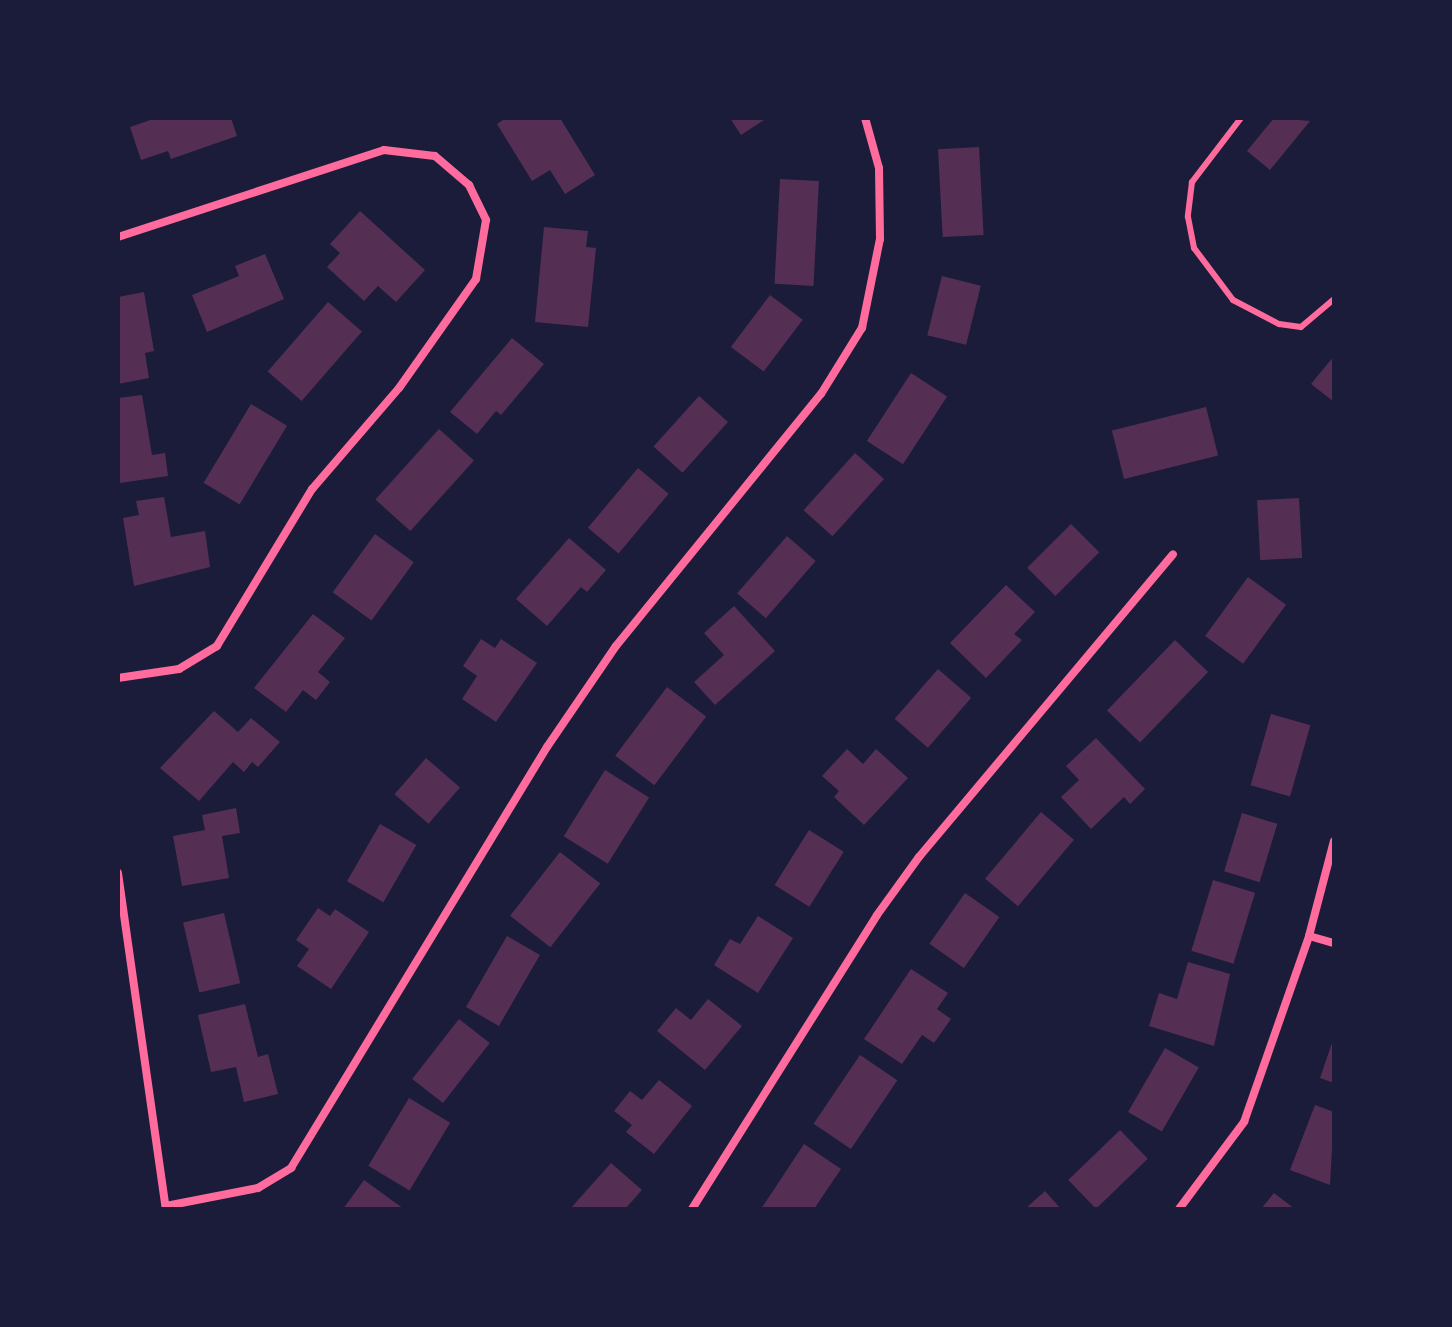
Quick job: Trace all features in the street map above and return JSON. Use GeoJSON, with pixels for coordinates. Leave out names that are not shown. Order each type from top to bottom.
{"type":"FeatureCollection","features":[{"type":"Feature","properties":{"kind":"street"},"geometry":{"type":"LineString","coordinates":[[118,873],[166,1208],[258,1188],[291,1168],[555,735],[616,646],[821,394],[862,328],[880,239],[879,168],[865,118]]}},
{"type":"Feature","properties":{"kind":"street"},"geometry":{"type":"LineString","coordinates":[[118,237],[384,150],[435,156],[469,185],[486,220],[476,279],[399,388],[312,489],[217,646],[179,669],[118,678]]}},
{"type":"Feature","properties":{"kind":"street"},"geometry":{"type":"LineString","coordinates":[[692,1209],[877,915],[919,857],[1173,554]]}},
{"type":"Feature","properties":{"kind":"street"},"geometry":{"type":"LineString","coordinates":[[1179,1209],[1244,1122],[1309,936],[1334,841]]}},
{"type":"Feature","properties":{"kind":"street"},"geometry":{"type":"LineString","coordinates":[[1309,936],[1334,943]]}},
{"type":"Feature","properties":{"kind":"lane"},"geometry":{"type":"LineString","coordinates":[[1241,118],[1192,182],[1188,217],[1194,248],[1233,300],[1279,324],[1301,327],[1334,299]]}},
{"type":"Feature","properties":{"kind":"building"},"geometry":{"type":"Polygon","coordinates":[[[156,118],[231,118],[237,136],[171,159],[168,151],[141,160],[130,127],[156,118]]]}},
{"type":"Feature","properties":{"kind":"building"},"geometry":{"type":"Polygon","coordinates":[[[506,118],[560,118],[595,175],[565,194],[550,170],[532,181],[497,124],[506,118]]]}},
{"type":"Feature","properties":{"kind":"building"},"geometry":{"type":"Polygon","coordinates":[[[730,118],[767,118],[741,135],[730,118]]]}},
{"type":"Feature","properties":{"kind":"building"},"geometry":{"type":"Polygon","coordinates":[[[1274,118],[1310,121],[1270,170],[1247,151],[1274,118]]]}},
{"type":"Feature","properties":{"kind":"building"},"geometry":{"type":"Polygon","coordinates":[[[979,147],[984,235],[943,237],[938,149],[979,147]]]}},
{"type":"Feature","properties":{"kind":"building"},"geometry":{"type":"Polygon","coordinates":[[[780,179],[819,181],[813,286],[775,284],[780,179]]]}},
{"type":"Feature","properties":{"kind":"building"},"geometry":{"type":"Polygon","coordinates":[[[360,211],[425,270],[396,302],[378,286],[364,301],[327,267],[340,253],[330,244],[360,211]]]}},
{"type":"Feature","properties":{"kind":"building"},"geometry":{"type":"Polygon","coordinates":[[[544,227],[588,231],[586,247],[596,248],[588,327],[535,322],[544,227]]]}},
{"type":"Feature","properties":{"kind":"building"},"geometry":{"type":"Polygon","coordinates":[[[265,254],[284,299],[207,332],[192,295],[239,276],[235,266],[265,254]]]}},
{"type":"Feature","properties":{"kind":"building"},"geometry":{"type":"Polygon","coordinates":[[[942,276],[981,286],[966,345],[927,335],[942,276]]]}},
{"type":"Feature","properties":{"kind":"building"},"geometry":{"type":"Polygon","coordinates":[[[144,292],[154,351],[145,353],[149,378],[118,384],[118,297],[144,292]]]}},
{"type":"Feature","properties":{"kind":"building"},"geometry":{"type":"Polygon","coordinates":[[[770,295],[803,320],[764,372],[731,347],[770,295]]]}},
{"type":"Feature","properties":{"kind":"building"},"geometry":{"type":"Polygon","coordinates":[[[328,302],[362,332],[302,401],[268,371],[328,302]]]}},
{"type":"Feature","properties":{"kind":"building"},"geometry":{"type":"Polygon","coordinates":[[[512,338],[544,364],[501,415],[496,411],[477,434],[450,412],[512,338]]]}},
{"type":"Feature","properties":{"kind":"building"},"geometry":{"type":"Polygon","coordinates":[[[1334,356],[1334,402],[1311,384],[1334,356]]]}},
{"type":"Feature","properties":{"kind":"building"},"geometry":{"type":"Polygon","coordinates":[[[911,373],[947,396],[903,464],[867,441],[911,373]]]}},
{"type":"Feature","properties":{"kind":"building"},"geometry":{"type":"Polygon","coordinates":[[[142,395],[152,455],[165,453],[168,476],[120,483],[118,398],[142,395]]]}},
{"type":"Feature","properties":{"kind":"building"},"geometry":{"type":"Polygon","coordinates":[[[699,396],[728,422],[682,473],[653,447],[699,396]]]}},
{"type":"Feature","properties":{"kind":"building"},"geometry":{"type":"Polygon","coordinates":[[[251,404],[287,426],[240,504],[204,483],[251,404]]]}},
{"type":"Feature","properties":{"kind":"building"},"geometry":{"type":"Polygon","coordinates":[[[1206,407],[1218,456],[1124,479],[1112,430],[1206,407]]]}},
{"type":"Feature","properties":{"kind":"building"},"geometry":{"type":"Polygon","coordinates":[[[439,429],[474,460],[410,531],[375,500],[439,429]]]}},
{"type":"Feature","properties":{"kind":"building"},"geometry":{"type":"Polygon","coordinates":[[[855,453],[884,479],[832,536],[803,510],[855,453]]]}},
{"type":"Feature","properties":{"kind":"building"},"geometry":{"type":"Polygon","coordinates":[[[638,468],[669,494],[619,553],[588,528],[638,468]]]}},
{"type":"Feature","properties":{"kind":"building"},"geometry":{"type":"Polygon","coordinates":[[[164,497],[171,537],[205,531],[210,567],[134,586],[123,518],[139,515],[136,501],[164,497]]]}},
{"type":"Feature","properties":{"kind":"building"},"geometry":{"type":"Polygon","coordinates":[[[1299,498],[1302,558],[1260,560],[1257,500],[1299,498]]]}},
{"type":"Feature","properties":{"kind":"building"},"geometry":{"type":"Polygon","coordinates":[[[1071,524],[1099,552],[1055,596],[1027,568],[1071,524]]]}},
{"type":"Feature","properties":{"kind":"building"},"geometry":{"type":"Polygon","coordinates":[[[375,534],[414,562],[372,620],[333,592],[375,534]]]}},
{"type":"Feature","properties":{"kind":"building"},"geometry":{"type":"Polygon","coordinates":[[[787,536],[816,561],[766,618],[737,593],[787,536]]]}},
{"type":"Feature","properties":{"kind":"building"},"geometry":{"type":"Polygon","coordinates":[[[569,538],[606,570],[587,592],[581,587],[547,626],[516,599],[569,538]]]}},
{"type":"Feature","properties":{"kind":"building"},"geometry":{"type":"Polygon","coordinates":[[[1248,577],[1286,605],[1243,664],[1205,636],[1248,577]]]}},
{"type":"Feature","properties":{"kind":"building"},"geometry":{"type":"Polygon","coordinates":[[[1006,585],[1035,612],[1014,634],[1022,640],[986,678],[950,643],[1006,585]]]}},
{"type":"Feature","properties":{"kind":"building"},"geometry":{"type":"Polygon","coordinates":[[[734,606],[775,651],[715,705],[694,682],[724,655],[704,633],[734,606]]]}},
{"type":"Feature","properties":{"kind":"building"},"geometry":{"type":"Polygon","coordinates":[[[313,614],[345,638],[318,672],[330,682],[316,700],[303,690],[286,712],[254,688],[313,614]]]}},
{"type":"Feature","properties":{"kind":"building"},"geometry":{"type":"Polygon","coordinates":[[[481,639],[495,648],[501,639],[537,663],[496,722],[462,699],[477,676],[463,666],[481,639]]]}},
{"type":"Feature","properties":{"kind":"building"},"geometry":{"type":"Polygon","coordinates":[[[1175,640],[1208,672],[1140,742],[1107,710],[1175,640]]]}},
{"type":"Feature","properties":{"kind":"building"},"geometry":{"type":"Polygon","coordinates":[[[938,669],[971,698],[928,748],[895,719],[938,669]]]}},
{"type":"Feature","properties":{"kind":"building"},"geometry":{"type":"Polygon","coordinates":[[[667,687],[706,716],[654,785],[615,756],[667,687]]]}},
{"type":"Feature","properties":{"kind":"building"},"geometry":{"type":"Polygon","coordinates":[[[214,711],[238,732],[251,718],[280,742],[258,767],[252,762],[244,772],[233,762],[199,801],[160,768],[214,711]]]}},
{"type":"Feature","properties":{"kind":"building"},"geometry":{"type":"Polygon","coordinates":[[[1271,714],[1310,725],[1290,796],[1251,785],[1271,714]]]}},
{"type":"Feature","properties":{"kind":"building"},"geometry":{"type":"Polygon","coordinates":[[[1096,738],[1145,789],[1130,804],[1124,797],[1091,829],[1061,797],[1079,780],[1066,766],[1096,738]]]}},
{"type":"Feature","properties":{"kind":"building"},"geometry":{"type":"Polygon","coordinates":[[[847,749],[863,764],[876,749],[908,778],[864,825],[834,797],[839,791],[822,776],[847,749]]]}},
{"type":"Feature","properties":{"kind":"building"},"geometry":{"type":"Polygon","coordinates":[[[426,758],[460,788],[428,824],[395,794],[426,758]]]}},
{"type":"Feature","properties":{"kind":"building"},"geometry":{"type":"Polygon","coordinates":[[[605,770],[649,798],[608,864],[564,836],[605,770]]]}},
{"type":"Feature","properties":{"kind":"building"},"geometry":{"type":"Polygon","coordinates":[[[236,808],[240,833],[222,836],[229,878],[182,886],[173,836],[205,830],[202,815],[236,808]]]}},
{"type":"Feature","properties":{"kind":"building"},"geometry":{"type":"Polygon","coordinates":[[[1041,812],[1074,840],[1018,906],[985,879],[1041,812]]]}},
{"type":"Feature","properties":{"kind":"building"},"geometry":{"type":"Polygon","coordinates":[[[1242,813],[1277,824],[1260,882],[1224,871],[1242,813]]]}},
{"type":"Feature","properties":{"kind":"building"},"geometry":{"type":"Polygon","coordinates":[[[380,824],[416,845],[383,902],[347,881],[380,824]]]}},
{"type":"Feature","properties":{"kind":"building"},"geometry":{"type":"Polygon","coordinates":[[[809,830],[844,852],[809,907],[775,885],[809,830]]]}},
{"type":"Feature","properties":{"kind":"building"},"geometry":{"type":"Polygon","coordinates":[[[560,852],[600,883],[550,947],[510,916],[560,852]]]}},
{"type":"Feature","properties":{"kind":"building"},"geometry":{"type":"Polygon","coordinates":[[[1213,880],[1255,893],[1233,964],[1191,951],[1213,880]]]}},
{"type":"Feature","properties":{"kind":"building"},"geometry":{"type":"Polygon","coordinates":[[[965,893],[999,917],[964,968],[929,944],[965,893]]]}},
{"type":"Feature","properties":{"kind":"building"},"geometry":{"type":"Polygon","coordinates":[[[318,908],[330,916],[335,909],[369,932],[331,989],[297,966],[309,949],[296,940],[318,908]]]}},
{"type":"Feature","properties":{"kind":"building"},"geometry":{"type":"Polygon","coordinates":[[[224,913],[240,983],[199,993],[183,922],[224,913]]]}},
{"type":"Feature","properties":{"kind":"building"},"geometry":{"type":"Polygon","coordinates":[[[758,916],[793,938],[758,993],[714,965],[730,939],[740,944],[758,916]]]}},
{"type":"Feature","properties":{"kind":"building"},"geometry":{"type":"Polygon","coordinates":[[[507,936],[540,955],[499,1026],[466,1007],[507,936]]]}},
{"type":"Feature","properties":{"kind":"building"},"geometry":{"type":"Polygon","coordinates":[[[1188,962],[1230,974],[1214,1046],[1149,1026],[1159,993],[1177,999],[1188,962]]]}},
{"type":"Feature","properties":{"kind":"building"},"geometry":{"type":"Polygon","coordinates":[[[911,969],[948,993],[937,1009],[951,1019],[934,1043],[922,1035],[902,1064],[864,1039],[911,969]]]}},
{"type":"Feature","properties":{"kind":"building"},"geometry":{"type":"Polygon","coordinates":[[[708,999],[742,1026],[705,1070],[657,1031],[676,1008],[691,1020],[708,999]]]}},
{"type":"Feature","properties":{"kind":"building"},"geometry":{"type":"Polygon","coordinates":[[[245,1004],[258,1057],[268,1054],[278,1094],[244,1102],[236,1067],[211,1072],[198,1015],[245,1004]]]}},
{"type":"Feature","properties":{"kind":"building"},"geometry":{"type":"Polygon","coordinates":[[[459,1019],[490,1043],[443,1103],[412,1079],[459,1019]]]}},
{"type":"Feature","properties":{"kind":"building"},"geometry":{"type":"Polygon","coordinates":[[[1334,1037],[1334,1083],[1320,1078],[1334,1037]]]}},
{"type":"Feature","properties":{"kind":"building"},"geometry":{"type":"Polygon","coordinates":[[[1165,1048],[1199,1068],[1162,1132],[1128,1112],[1165,1048]]]}},
{"type":"Feature","properties":{"kind":"building"},"geometry":{"type":"Polygon","coordinates":[[[860,1055],[897,1080],[851,1149],[814,1124],[860,1055]]]}},
{"type":"Feature","properties":{"kind":"building"},"geometry":{"type":"Polygon","coordinates":[[[659,1080],[692,1106],[654,1154],[626,1132],[632,1125],[614,1111],[630,1091],[642,1100],[659,1080]]]}},
{"type":"Feature","properties":{"kind":"building"},"geometry":{"type":"Polygon","coordinates":[[[409,1098],[450,1123],[409,1190],[368,1166],[409,1098]]]}},
{"type":"Feature","properties":{"kind":"building"},"geometry":{"type":"Polygon","coordinates":[[[1315,1105],[1334,1112],[1330,1185],[1290,1170],[1315,1105]]]}},
{"type":"Feature","properties":{"kind":"building"},"geometry":{"type":"Polygon","coordinates":[[[1120,1130],[1148,1159],[1096,1209],[1068,1180],[1120,1130]]]}},
{"type":"Feature","properties":{"kind":"building"},"geometry":{"type":"Polygon","coordinates":[[[804,1144],[841,1169],[814,1209],[761,1209],[804,1144]]]}},
{"type":"Feature","properties":{"kind":"building"},"geometry":{"type":"Polygon","coordinates":[[[611,1163],[642,1190],[625,1209],[570,1209],[611,1163]]]}},
{"type":"Feature","properties":{"kind":"building"},"geometry":{"type":"Polygon","coordinates":[[[364,1180],[404,1209],[343,1209],[364,1180]]]}},
{"type":"Feature","properties":{"kind":"building"},"geometry":{"type":"Polygon","coordinates":[[[1045,1191],[1061,1209],[1025,1209],[1045,1191]]]}},
{"type":"Feature","properties":{"kind":"building"},"geometry":{"type":"Polygon","coordinates":[[[1274,1193],[1295,1209],[1261,1209],[1274,1193]]]}}]}
